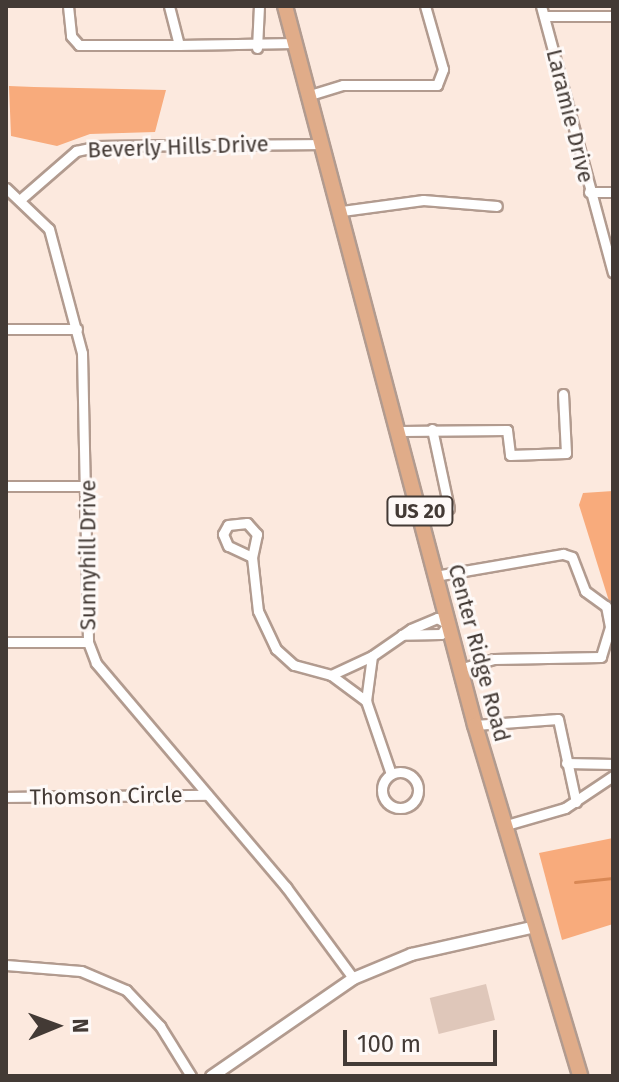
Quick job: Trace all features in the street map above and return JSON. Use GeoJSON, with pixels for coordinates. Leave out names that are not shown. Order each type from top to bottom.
{"type":"FeatureCollection","features":[{"type":"Feature","properties":{"kind":"main road","name":"Center Ridge Road"},"geometry":{"type":"LineString","coordinates":[[285,6],[401,431],[435,576],[475,725],[531,927],[580,1076]]}},
{"type":"Feature","properties":{"kind":"street"},"geometry":{"type":"LineString","coordinates":[[68,6],[71,36],[79,45],[257,48],[295,43]]}},
{"type":"Feature","properties":{"kind":"street"},"geometry":{"type":"LineString","coordinates":[[169,6],[179,45]]}},
{"type":"Feature","properties":{"kind":"street"},"geometry":{"type":"LineString","coordinates":[[257,48],[259,6]]}},
{"type":"Feature","properties":{"kind":"street"},"geometry":{"type":"LineString","coordinates":[[310,95],[343,85],[437,85],[443,69],[425,6]]}},
{"type":"Feature","properties":{"kind":"street"},"geometry":{"type":"LineString","coordinates":[[542,11],[613,16]]}},
{"type":"Feature","properties":{"kind":"street","name":"Laramie Drive"},"geometry":{"type":"LineString","coordinates":[[542,11],[613,272]]}},
{"type":"Feature","properties":{"kind":"street","name":"Beverly Hills Drive"},"geometry":{"type":"LineString","coordinates":[[22,198],[76,151],[99,146],[323,144]]}},
{"type":"Feature","properties":{"kind":"street"},"geometry":{"type":"LineString","coordinates":[[6,188],[22,198]]}},
{"type":"Feature","properties":{"kind":"street"},"geometry":{"type":"LineString","coordinates":[[589,192],[613,192]]}},
{"type":"Feature","properties":{"kind":"street","name":"Sunnyhill Drive"},"geometry":{"type":"LineString","coordinates":[[22,198],[49,229],[77,329],[86,378],[88,642],[106,681],[286,887],[353,978]]}},
{"type":"Feature","properties":{"kind":"street"},"geometry":{"type":"LineString","coordinates":[[342,211],[423,200],[497,206]]}},
{"type":"Feature","properties":{"kind":"street"},"geometry":{"type":"LineString","coordinates":[[6,329],[77,329]]}},
{"type":"Feature","properties":{"kind":"street"},"geometry":{"type":"LineString","coordinates":[[401,431],[507,430],[510,455],[566,453],[563,394]]}},
{"type":"Feature","properties":{"kind":"street"},"geometry":{"type":"LineString","coordinates":[[432,429],[449,508]]}},
{"type":"Feature","properties":{"kind":"street"},"geometry":{"type":"LineString","coordinates":[[6,486],[88,486]]}},
{"type":"Feature","properties":{"kind":"street"},"geometry":{"type":"LineString","coordinates":[[435,576],[563,554],[572,557],[585,591],[606,606],[610,627],[601,657],[494,659],[460,669]]}},
{"type":"Feature","properties":{"kind":"street"},"geometry":{"type":"LineString","coordinates":[[252,557],[258,611],[276,649],[294,665],[331,675],[366,701]]}},
{"type":"Feature","properties":{"kind":"street"},"geometry":{"type":"LineString","coordinates":[[331,675],[372,656],[402,635],[437,618],[448,624]]}},
{"type":"Feature","properties":{"kind":"street"},"geometry":{"type":"LineString","coordinates":[[6,642],[88,642]]}},
{"type":"Feature","properties":{"kind":"street"},"geometry":{"type":"LineString","coordinates":[[372,656],[366,701],[391,774]]}},
{"type":"Feature","properties":{"kind":"street"},"geometry":{"type":"LineString","coordinates":[[475,725],[553,716],[576,802]]}},
{"type":"Feature","properties":{"kind":"street"},"geometry":{"type":"LineString","coordinates":[[566,763],[613,764]]}},
{"type":"Feature","properties":{"kind":"street"},"geometry":{"type":"LineString","coordinates":[[403,772],[417,783],[410,805],[393,807],[384,800],[381,788],[391,774],[403,772]]}},
{"type":"Feature","properties":{"kind":"street"},"geometry":{"type":"LineString","coordinates":[[503,826],[576,802],[613,776]]}},
{"type":"Feature","properties":{"kind":"street","name":"Thomson Circle"},"geometry":{"type":"LineString","coordinates":[[6,797],[207,795]]}},
{"type":"Feature","properties":{"kind":"street"},"geometry":{"type":"LineString","coordinates":[[211,1076],[353,978],[411,954],[531,927]]}},
{"type":"Feature","properties":{"kind":"street"},"geometry":{"type":"LineString","coordinates":[[6,965],[81,971],[117,984],[160,1026],[191,1076]]}},
{"type":"Feature","properties":{"kind":"shaded area"},"geometry":{"type":"Polygon","coordinates":[[[9,86],[166,90],[155,132],[90,134],[57,146],[11,136],[9,86]]]}},
{"type":"Feature","properties":{"kind":"shaded area"},"geometry":{"type":"Polygon","coordinates":[[[613,491],[613,614],[579,505],[583,493],[613,491]]]}},
{"type":"Feature","properties":{"kind":"shaded area"},"geometry":{"type":"Polygon","coordinates":[[[613,838],[613,924],[562,940],[539,853],[613,838]]]}},
{"type":"Feature","properties":{"kind":"building"},"geometry":{"type":"Polygon","coordinates":[[[486,984],[495,1020],[439,1034],[430,998],[486,984]]]}},
{"type":"Feature","properties":{"kind":"waterway"},"geometry":{"type":"LineString","coordinates":[[575,882],[613,878]]}}]}
